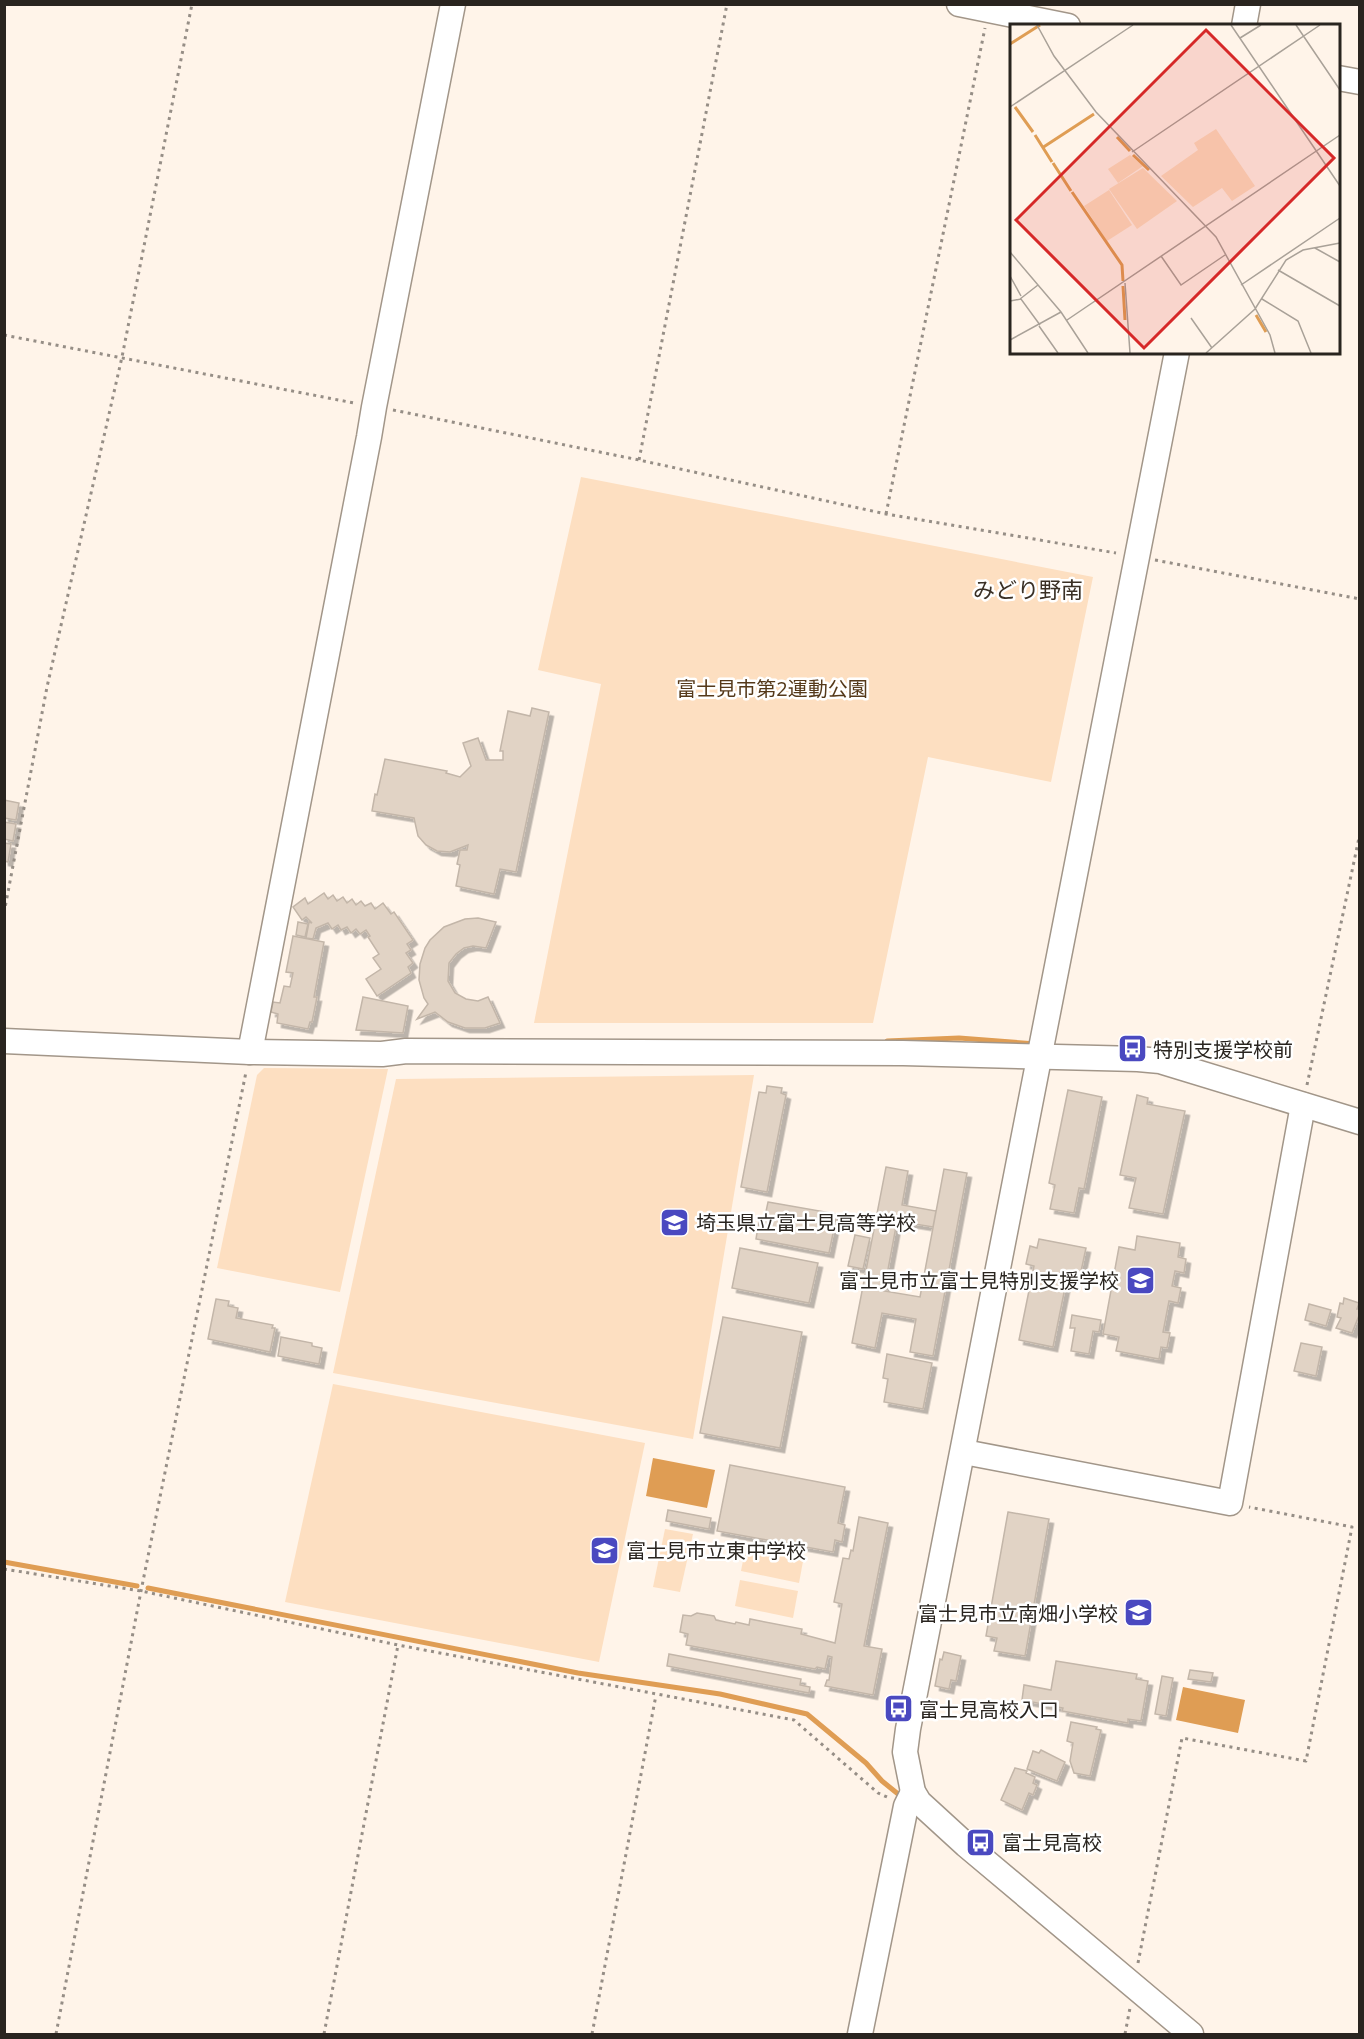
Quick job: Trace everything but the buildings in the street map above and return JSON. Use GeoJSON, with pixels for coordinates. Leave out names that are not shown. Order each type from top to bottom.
{"type":"FeatureCollection","features":[{"type":"Feature","properties":{"kind":"street"},"geometry":{"type":"LineString","coordinates":[[250,1052],[453,4]]}},
{"type":"Feature","properties":{"kind":"street"},"geometry":{"type":"LineString","coordinates":[[959,4],[1058,24]]}},
{"type":"Feature","properties":{"kind":"street"},"geometry":{"type":"LineString","coordinates":[[1244,24],[1248,4]]}},
{"type":"Feature","properties":{"kind":"street"},"geometry":{"type":"LineString","coordinates":[[1340,78],[1359,82]]}},
{"type":"Feature","properties":{"kind":"street"},"geometry":{"type":"LineString","coordinates":[[860,2034],[909,1799],[905,1752],[908,1729],[964,1452],[1136,556],[1178,354]]}},
{"type":"Feature","properties":{"kind":"street"},"geometry":{"type":"LineString","coordinates":[[4,1041],[250,1052],[903,1053],[1138,1059],[1160,1061],[1359,1122]]}},
{"type":"Feature","properties":{"kind":"street"},"geometry":{"type":"LineString","coordinates":[[964,1452],[1230,1503],[1303,1105]]}},
{"type":"Feature","properties":{"kind":"street"},"geometry":{"type":"LineString","coordinates":[[909,1799],[919,1802],[938,1821],[1191,2034]]}},
{"type":"Feature","properties":{"kind":"path"},"geometry":{"type":"LineString","coordinates":[[4,913],[47,687],[122,357],[192,4]]}},
{"type":"Feature","properties":{"kind":"path"},"geometry":{"type":"LineString","coordinates":[[639,460],[727,4]]}},
{"type":"Feature","properties":{"kind":"path"},"geometry":{"type":"LineString","coordinates":[[886,514],[988,10]]}},
{"type":"Feature","properties":{"kind":"path"},"geometry":{"type":"LineString","coordinates":[[4,335],[639,460],[886,514],[1136,556],[1359,599]]}},
{"type":"Feature","properties":{"kind":"path"},"geometry":{"type":"LineString","coordinates":[[1303,1105],[1359,833]]}},
{"type":"Feature","properties":{"kind":"path"},"geometry":{"type":"LineString","coordinates":[[56,2034],[141,1591],[250,1052]]}},
{"type":"Feature","properties":{"kind":"path"},"geometry":{"type":"LineString","coordinates":[[1134,1987],[1182,1738],[1306,1761],[1352,1527],[1230,1503]]}},
{"type":"Feature","properties":{"kind":"path"},"geometry":{"type":"LineString","coordinates":[[4,1569],[141,1591],[398,1645],[794,1720],[878,1793],[909,1799]]}},
{"type":"Feature","properties":{"kind":"path"},"geometry":{"type":"LineString","coordinates":[[324,2034],[398,1645]]}},
{"type":"Feature","properties":{"kind":"path"},"geometry":{"type":"LineString","coordinates":[[592,2034],[657,1695]]}},
{"type":"Feature","properties":{"kind":"green space","name":"富士見市第2運動公園"},"geometry":{"type":"Polygon","coordinates":[[[581,477],[1093,577],[1051,782],[928,757],[873,1023],[534,1023],[601,684],[538,670],[581,477]]]}},
{"type":"Feature","properties":{"kind":"green space"},"geometry":{"type":"Polygon","coordinates":[[[264,1068],[388,1069],[340,1292],[217,1268],[257,1075],[264,1068]]]}},
{"type":"Feature","properties":{"kind":"green space"},"geometry":{"type":"Polygon","coordinates":[[[754,1075],[693,1439],[333,1373],[396,1079],[754,1075]]]}},
{"type":"Feature","properties":{"kind":"green space"},"geometry":{"type":"Polygon","coordinates":[[[333,1384],[645,1443],[599,1662],[285,1602],[333,1384]]]}},
{"type":"Feature","properties":{"kind":"green space"},"geometry":{"type":"Polygon","coordinates":[[[665,1529],[693,1534],[680,1592],[653,1587],[665,1529]]]}},
{"type":"Feature","properties":{"kind":"green space"},"geometry":{"type":"Polygon","coordinates":[[[746,1545],[804,1556],[799,1583],[741,1571],[746,1545]]]}},
{"type":"Feature","properties":{"kind":"green space"},"geometry":{"type":"Polygon","coordinates":[[[740,1580],[798,1591],[793,1618],[735,1606],[740,1580]]]}},
{"type":"Feature","properties":{"kind":"shaded area"},"geometry":{"type":"Polygon","coordinates":[[[653,1458],[715,1470],[707,1508],[646,1496],[653,1458]]]}},
{"type":"Feature","properties":{"kind":"shaded area"},"geometry":{"type":"Polygon","coordinates":[[[1183,1687],[1245,1700],[1238,1733],[1176,1720],[1183,1687]]]}},
{"type":"Feature","properties":{"kind":"waterway"},"geometry":{"type":"LineString","coordinates":[[887,1041],[959,1038],[1036,1044]]}},
{"type":"Feature","properties":{"kind":"waterway"},"geometry":{"type":"LineString","coordinates":[[4,1562],[137,1586]]}},
{"type":"Feature","properties":{"kind":"waterway"},"geometry":{"type":"LineString","coordinates":[[148,1588],[578,1673],[720,1694],[807,1714],[866,1763],[882,1781],[903,1798]]}},
{"type":"Feature","properties":{"kind":"place","name":"特別支援学校前"},"geometry":{"type":"Point","coordinates":[1132,1049]}},
{"type":"Feature","properties":{"kind":"place","name":"埼玉県立富士見高等学校"},"geometry":{"type":"Point","coordinates":[675,1222]}},
{"type":"Feature","properties":{"kind":"place","name":"富士見市立富士見特別支援学校"},"geometry":{"type":"Point","coordinates":[1140,1280]}},
{"type":"Feature","properties":{"kind":"place","name":"富士見市立東中学校"},"geometry":{"type":"Point","coordinates":[605,1550]}},
{"type":"Feature","properties":{"kind":"place","name":"富士見市立南畑小学校"},"geometry":{"type":"Point","coordinates":[1139,1613]}},
{"type":"Feature","properties":{"kind":"place","name":"富士見高校入口"},"geometry":{"type":"Point","coordinates":[898,1709]}},
{"type":"Feature","properties":{"kind":"place","name":"富士見高校"},"geometry":{"type":"Point","coordinates":[981,1842]}},
{"type":"Feature","properties":{"kind":"district","name":"みどり野南"},"geometry":{"type":"Point","coordinates":[1028,589]}}]}
